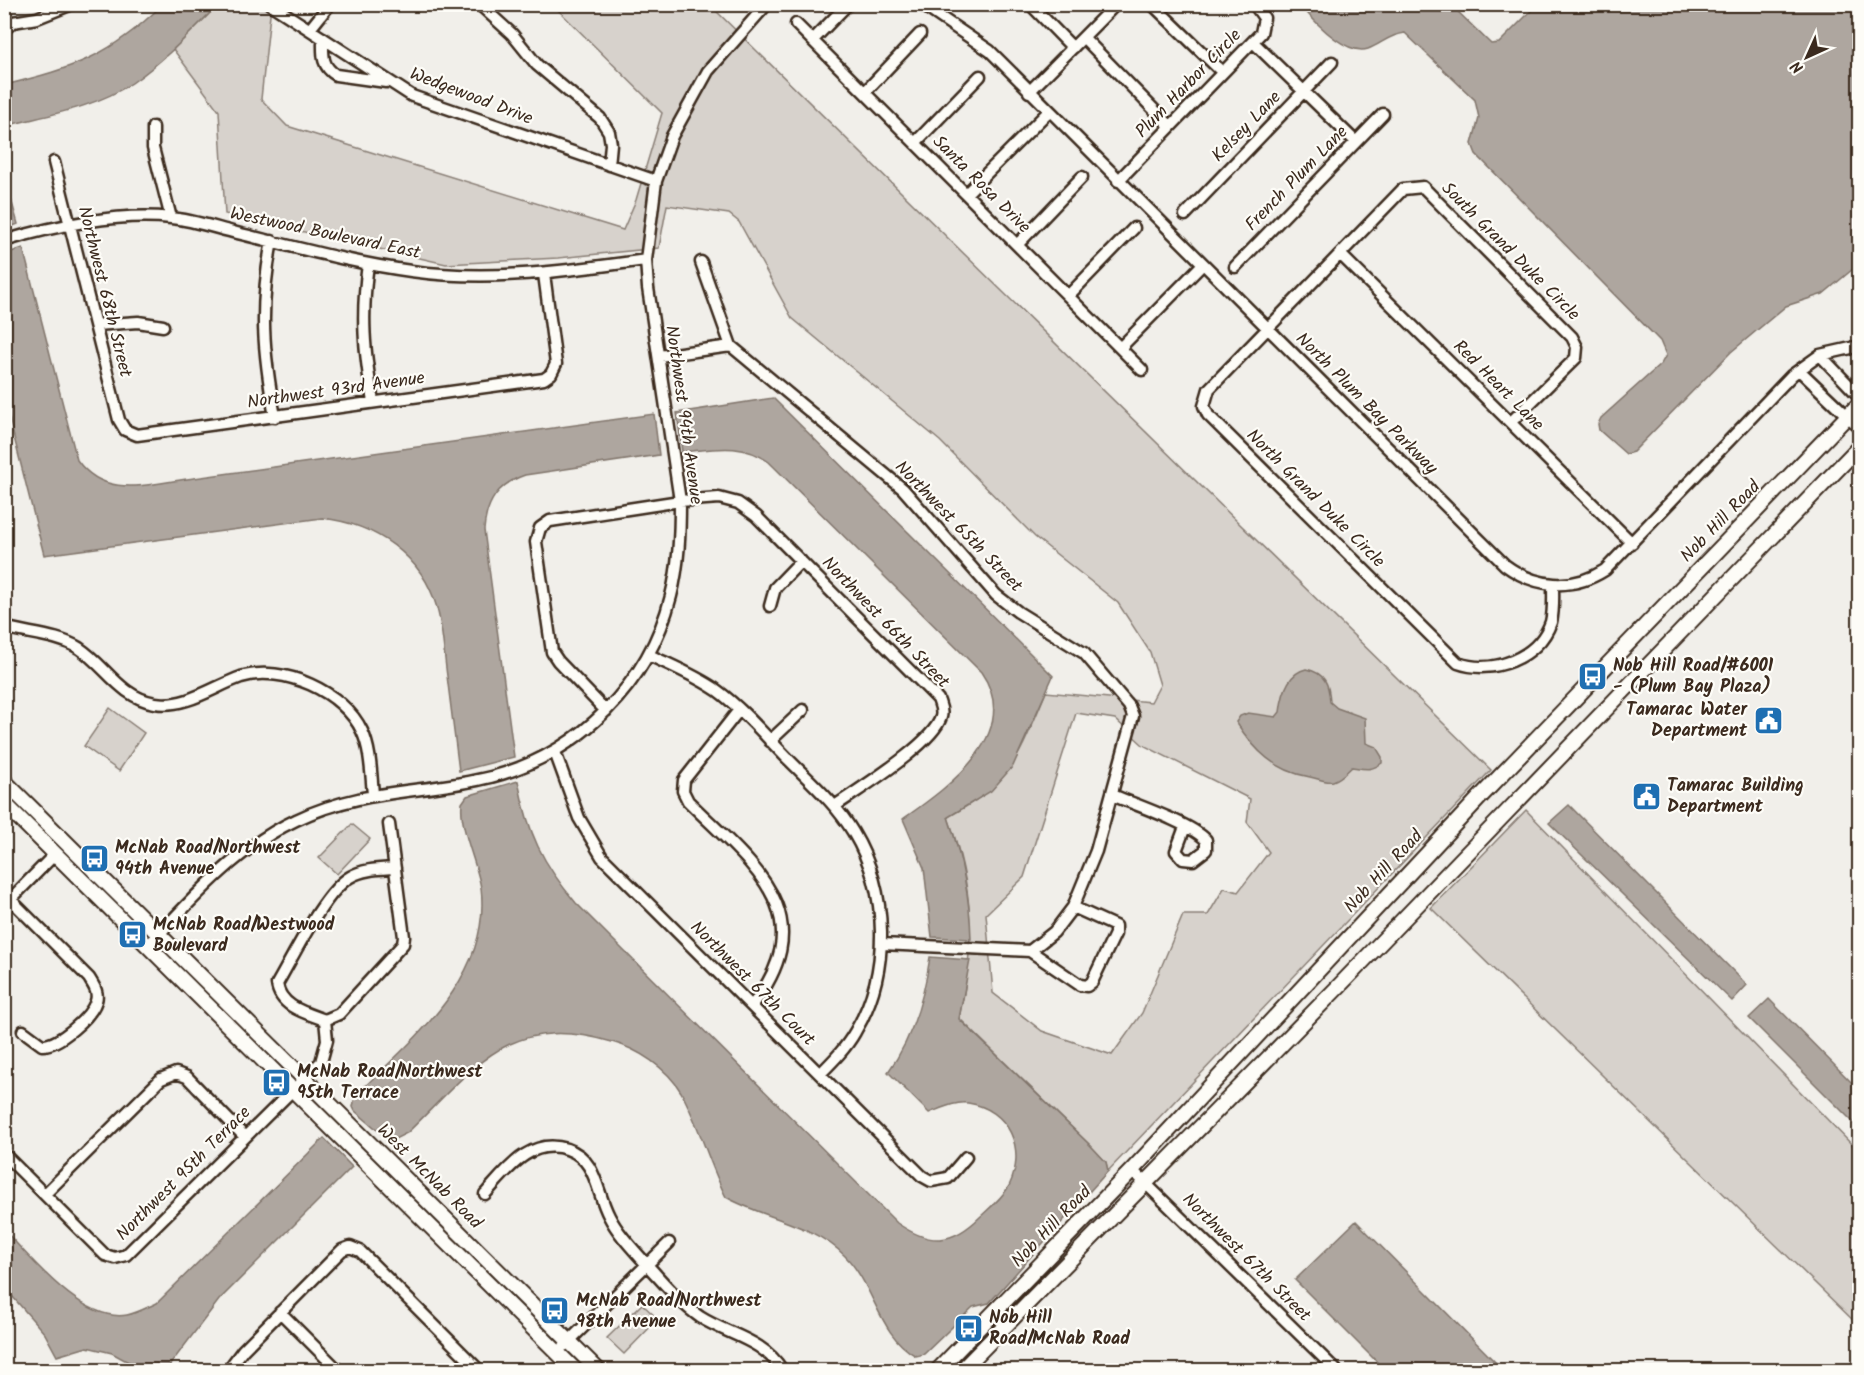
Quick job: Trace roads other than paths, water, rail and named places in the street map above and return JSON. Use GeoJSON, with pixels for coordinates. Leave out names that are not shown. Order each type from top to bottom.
{"type":"FeatureCollection","features":[{"type":"Feature","properties":{"kind":"main road","name":"Nob Hill Road"},"geometry":{"type":"LineString","coordinates":[[938,1371],[1132,1170],[1434,845],[1860,403]]}},
{"type":"Feature","properties":{"kind":"main road","name":"Nob Hill Road"},"geometry":{"type":"LineString","coordinates":[[962,1371],[1147,1184],[1860,446]]}},
{"type":"Feature","properties":{"kind":"main road","name":"West McNab Road"},"geometry":{"type":"LineString","coordinates":[[4,781],[598,1371]]}},
{"type":"Feature","properties":{"kind":"main road","name":"West McNab Road"},"geometry":{"type":"LineString","coordinates":[[4,803],[575,1371]]}},
{"type":"Feature","properties":{"kind":"street"},"geometry":{"type":"LineString","coordinates":[[7,23],[37,18],[72,4]]}},
{"type":"Feature","properties":{"kind":"street","name":"Wedgewood Drive"},"geometry":{"type":"LineString","coordinates":[[270,4],[412,96],[656,181]]}},
{"type":"Feature","properties":{"kind":"street"},"geometry":{"type":"LineString","coordinates":[[310,29],[330,4]]}},
{"type":"Feature","properties":{"kind":"street"},"geometry":{"type":"LineString","coordinates":[[479,4],[512,34],[537,65],[600,118],[609,132],[611,144],[609,165]]}},
{"type":"Feature","properties":{"kind":"street","name":"Northwest 94th Avenue"},"geometry":{"type":"LineString","coordinates":[[148,946],[225,869],[261,839],[295,820],[329,806],[373,794],[490,777],[555,752],[606,711],[630,684],[649,655],[672,596],[680,537],[680,501],[646,260],[656,181],[672,136],[708,71],[767,4]]}},
{"type":"Feature","properties":{"kind":"street"},"geometry":{"type":"LineString","coordinates":[[813,40],[848,4]]}},
{"type":"Feature","properties":{"kind":"street","name":"North Plum Bay Parkway"},"geometry":{"type":"LineString","coordinates":[[921,4],[990,51],[1505,565],[1523,577],[1553,585],[1595,577],[1605,570],[1799,370],[1820,355]]}},
{"type":"Feature","properties":{"kind":"street"},"geometry":{"type":"LineString","coordinates":[[1030,4],[1073,48]]}},
{"type":"Feature","properties":{"kind":"street"},"geometry":{"type":"LineString","coordinates":[[1029,92],[1116,4]]}},
{"type":"Feature","properties":{"kind":"street"},"geometry":{"type":"LineString","coordinates":[[1152,4],[1222,72]]}},
{"type":"Feature","properties":{"kind":"street","name":"Plum Harbor Circle"},"geometry":{"type":"LineString","coordinates":[[1118,181],[1261,33],[1264,18],[1254,4]]}},
{"type":"Feature","properties":{"kind":"street","name":"Santa Rosa Drive"},"geometry":{"type":"LineString","coordinates":[[796,24],[1142,370]]}},
{"type":"Feature","properties":{"kind":"street"},"geometry":{"type":"LineString","coordinates":[[864,92],[920,34]]}},
{"type":"Feature","properties":{"kind":"street"},"geometry":{"type":"LineString","coordinates":[[323,38],[322,58],[329,71],[336,75],[389,82]]}},
{"type":"Feature","properties":{"kind":"street"},"geometry":{"type":"LineString","coordinates":[[1084,38],[1170,126]]}},
{"type":"Feature","properties":{"kind":"street"},"geometry":{"type":"LineString","coordinates":[[1253,42],[1356,142]]}},
{"type":"Feature","properties":{"kind":"street","name":"Kelsey Lane"},"geometry":{"type":"LineString","coordinates":[[1185,215],[1332,62]]}},
{"type":"Feature","properties":{"kind":"street"},"geometry":{"type":"LineString","coordinates":[[915,143],[980,76]]}},
{"type":"Feature","properties":{"kind":"street"},"geometry":{"type":"LineString","coordinates":[[966,194],[1048,111]]}},
{"type":"Feature","properties":{"kind":"street","name":"French Plum Lane"},"geometry":{"type":"LineString","coordinates":[[1235,267],[1383,114]]}},
{"type":"Feature","properties":{"kind":"street"},"geometry":{"type":"LineString","coordinates":[[153,127],[153,148],[171,218]]}},
{"type":"Feature","properties":{"kind":"street","name":"Northwest 68th Street"},"geometry":{"type":"LineString","coordinates":[[54,162],[119,420],[125,430]]}},
{"type":"Feature","properties":{"kind":"street"},"geometry":{"type":"LineString","coordinates":[[1017,245],[1082,177]]}},
{"type":"Feature","properties":{"kind":"street","name":"South Grand Duke Circle"},"geometry":{"type":"LineString","coordinates":[[1340,254],[1403,189],[1422,187],[1572,337],[1577,347],[1576,357],[1511,422]]}},
{"type":"Feature","properties":{"kind":"street","name":"Westwood Boulevard East"},"geometry":{"type":"LineString","coordinates":[[4,241],[71,225],[130,218],[171,218],[368,264],[485,278],[544,274],[646,260]]}},
{"type":"Feature","properties":{"kind":"street"},"geometry":{"type":"LineString","coordinates":[[1068,296],[1134,228]]}},
{"type":"Feature","properties":{"kind":"street"},"geometry":{"type":"LineString","coordinates":[[272,241],[265,278],[262,319],[265,361],[275,417]]}},
{"type":"Feature","properties":{"kind":"street","name":"North Grand Duke Circle"},"geometry":{"type":"LineString","coordinates":[[1340,254],[1209,389],[1204,406],[1208,415],[1451,658],[1468,666],[1487,668],[1523,656],[1548,629],[1553,607],[1553,585]]}},
{"type":"Feature","properties":{"kind":"street","name":"Red Heart Lane"},"geometry":{"type":"LineString","coordinates":[[1340,254],[1632,543]]}},
{"type":"Feature","properties":{"kind":"street"},"geometry":{"type":"LineString","coordinates":[[659,356],[730,346],[700,262]]}},
{"type":"Feature","properties":{"kind":"street"},"geometry":{"type":"LineString","coordinates":[[368,264],[362,309],[364,348],[373,402]]}},
{"type":"Feature","properties":{"kind":"street"},"geometry":{"type":"LineString","coordinates":[[1120,348],[1202,265]]}},
{"type":"Feature","properties":{"kind":"street","name":"Northwest 93rd Avenue"},"geometry":{"type":"LineString","coordinates":[[125,430],[137,435],[544,379],[551,374],[556,364],[544,274]]}},
{"type":"Feature","properties":{"kind":"street"},"geometry":{"type":"LineString","coordinates":[[96,325],[138,322],[163,326]]}},
{"type":"Feature","properties":{"kind":"street","name":"Northwest 65th Street"},"geometry":{"type":"LineString","coordinates":[[730,346],[903,489],[996,595],[1018,612],[1069,642],[1097,667],[1129,706],[1133,716],[1112,795]]}},
{"type":"Feature","properties":{"kind":"street"},"geometry":{"type":"LineString","coordinates":[[1820,355],[1860,346]]}},
{"type":"Feature","properties":{"kind":"street"},"geometry":{"type":"LineString","coordinates":[[1820,355],[1860,397]]}},
{"type":"Feature","properties":{"kind":"street"},"geometry":{"type":"LineString","coordinates":[[1799,370],[1860,428]]}},
{"type":"Feature","properties":{"kind":"street","name":"Northwest 66th Street"},"geometry":{"type":"LineString","coordinates":[[606,711],[552,652],[536,542],[540,528],[550,521],[680,501],[719,498],[738,503],[756,516],[938,699],[942,710],[941,718],[920,744],[835,806]]}},
{"type":"Feature","properties":{"kind":"street","name":"Northwest 66th Street"},"geometry":{"type":"LineString","coordinates":[[770,606],[775,588],[801,561]]}},
{"type":"Feature","properties":{"kind":"street"},"geometry":{"type":"LineString","coordinates":[[4,627],[62,640],[79,648],[121,688],[138,698],[156,703],[190,700],[244,676],[290,678],[314,686],[335,700],[351,715],[363,731],[368,751],[373,794]]}},
{"type":"Feature","properties":{"kind":"street"},"geometry":{"type":"LineString","coordinates":[[649,655],[703,682],[739,710],[835,806],[853,832],[868,862],[877,890],[882,944],[877,976],[856,1032],[820,1074]]}},
{"type":"Feature","properties":{"kind":"street"},"geometry":{"type":"LineString","coordinates":[[739,710],[684,780],[683,791],[688,801],[768,884],[779,909],[782,931],[780,953],[766,987],[752,1006]]}},
{"type":"Feature","properties":{"kind":"street"},"geometry":{"type":"LineString","coordinates":[[770,741],[802,710]]}},
{"type":"Feature","properties":{"kind":"street","name":"Northwest 67th Court"},"geometry":{"type":"LineString","coordinates":[[555,752],[579,818],[602,857],[820,1074],[931,1181],[948,1178],[966,1157]]}},
{"type":"Feature","properties":{"kind":"street"},"geometry":{"type":"LineString","coordinates":[[1030,951],[1054,932],[1073,907],[1096,850],[1112,795],[1185,827]]}},
{"type":"Feature","properties":{"kind":"street"},"geometry":{"type":"LineString","coordinates":[[389,824],[395,868],[404,936],[403,944],[339,1014],[326,1020],[283,1001],[278,994],[277,984],[333,891],[342,882],[366,870],[395,868]]}},
{"type":"Feature","properties":{"kind":"street"},"geometry":{"type":"LineString","coordinates":[[23,1031],[42,1045],[59,1042],[89,1012],[96,1001],[97,992],[89,978],[8,903],[55,854]]}},
{"type":"Feature","properties":{"kind":"street"},"geometry":{"type":"LineString","coordinates":[[882,944],[1030,951],[1080,985],[1087,986],[1092,982],[1115,934],[1114,926],[1073,907]]}},
{"type":"Feature","properties":{"kind":"street","name":"Northwest 95th Terrace"},"geometry":{"type":"LineString","coordinates":[[45,1194],[105,1255],[115,1258],[126,1255],[321,1062],[325,1053],[326,1020]]}},
{"type":"Feature","properties":{"kind":"street"},"geometry":{"type":"LineString","coordinates":[[4,1154],[45,1194],[161,1079],[176,1073],[187,1077],[245,1137]]}},
{"type":"Feature","properties":{"kind":"street"},"geometry":{"type":"LineString","coordinates":[[485,1194],[522,1155],[536,1148],[551,1146],[569,1150],[585,1161],[596,1177],[608,1214],[620,1233],[684,1305],[716,1326],[756,1344],[770,1355],[782,1371]]}},
{"type":"Feature","properties":{"kind":"street","name":"Northwest 67th Street"},"geometry":{"type":"LineString","coordinates":[[1132,1170],[1336,1371]]}},
{"type":"Feature","properties":{"kind":"street"},"geometry":{"type":"LineString","coordinates":[[557,1353],[669,1243]]}},
{"type":"Feature","properties":{"kind":"street"},"geometry":{"type":"LineString","coordinates":[[228,1371],[243,1350],[280,1312],[342,1250],[350,1247],[360,1251],[479,1371]]}},
{"type":"Feature","properties":{"kind":"street"},"geometry":{"type":"LineString","coordinates":[[280,1312],[338,1371]]}},
{"type":"Feature","properties":{"kind":"place","name":"Nob Hill Road/#6001 - (Plum Bay Plaza)"},"geometry":{"type":"Point","coordinates":[1592,676]}},
{"type":"Feature","properties":{"kind":"place","name":"Tamarac Water Department"},"geometry":{"type":"Point","coordinates":[1768,720]}},
{"type":"Feature","properties":{"kind":"place","name":"Tamarac Building Department"},"geometry":{"type":"Point","coordinates":[1646,796]}},
{"type":"Feature","properties":{"kind":"place","name":"McNab Road/Northwest 94th Avenue"},"geometry":{"type":"Point","coordinates":[94,858]}},
{"type":"Feature","properties":{"kind":"place","name":"McNab Road/Westwood Boulevard"},"geometry":{"type":"Point","coordinates":[132,935]}},
{"type":"Feature","properties":{"kind":"place","name":"McNab Road/Northwest 95th Terrace"},"geometry":{"type":"Point","coordinates":[276,1082]}},
{"type":"Feature","properties":{"kind":"place","name":"McNab Road/Northwest 98th Avenue"},"geometry":{"type":"Point","coordinates":[555,1311]}},
{"type":"Feature","properties":{"kind":"place","name":"Nob Hill Road/McNab Road"},"geometry":{"type":"Point","coordinates":[968,1328]}}]}
